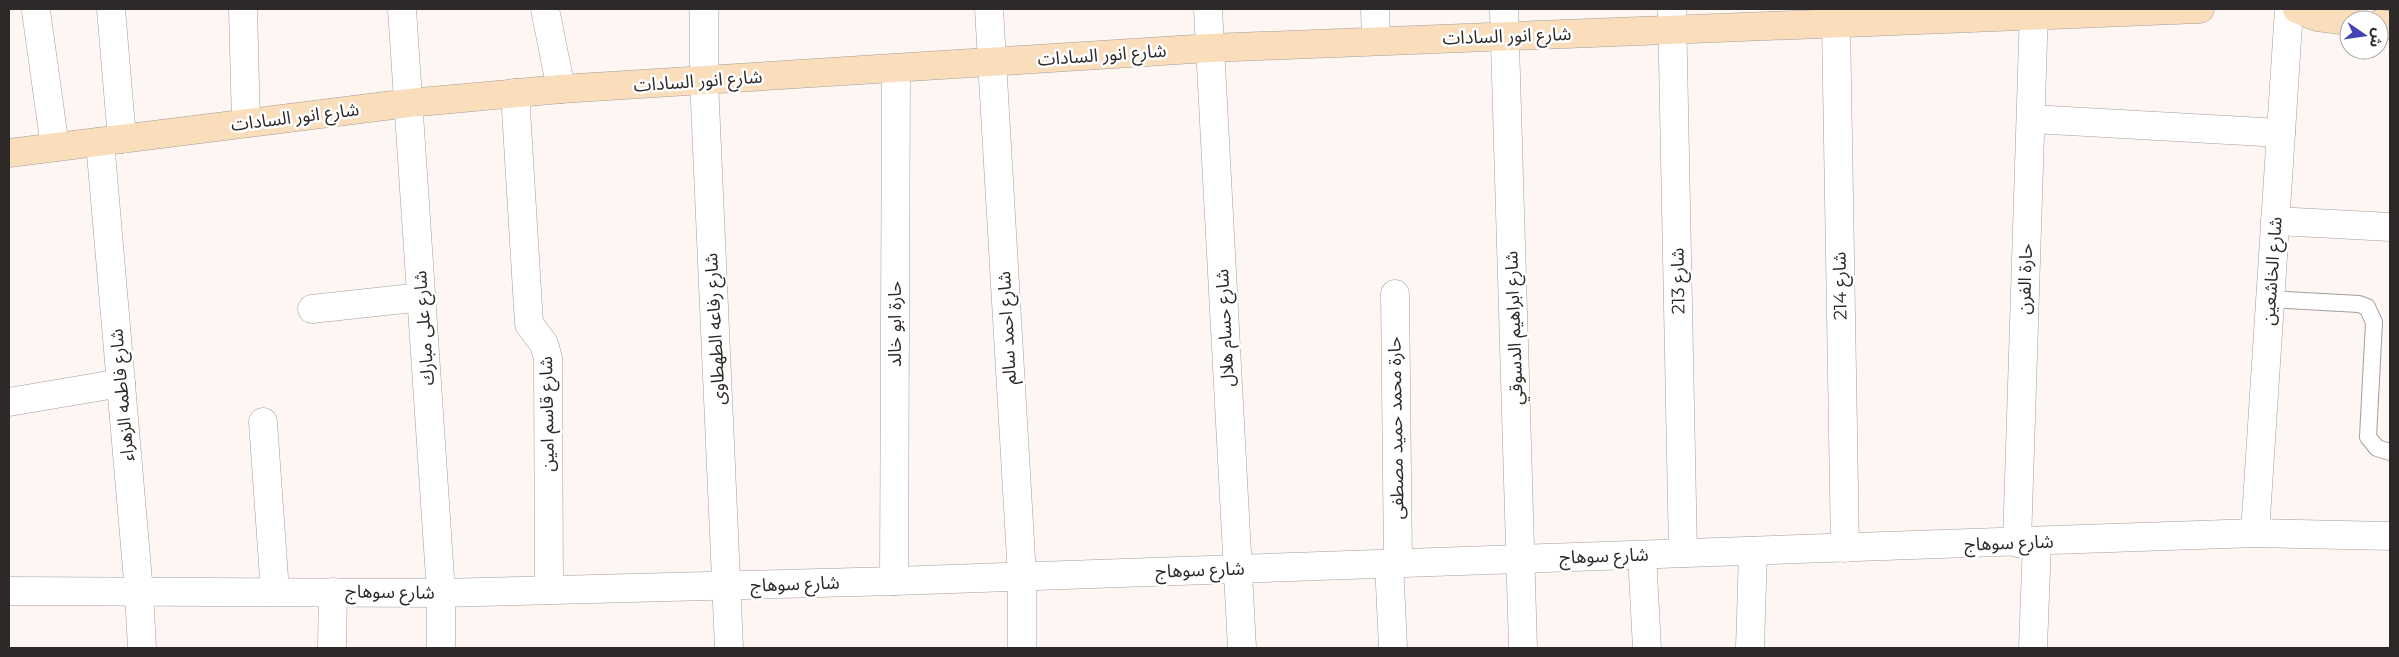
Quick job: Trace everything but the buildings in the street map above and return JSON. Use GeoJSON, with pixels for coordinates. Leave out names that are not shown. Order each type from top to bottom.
{"type":"FeatureCollection","features":[{"type":"Feature","properties":{"kind":"street","name":"شارع فاطمه الزهراء"},"geometry":{"type":"LineString","coordinates":[[111,9],[111,140],[121,383],[142,648]]}},
{"type":"Feature","properties":{"kind":"street"},"geometry":{"type":"LineString","coordinates":[[243,9],[246,123]]}},
{"type":"Feature","properties":{"kind":"street","name":"شارع على مبارك"},"geometry":{"type":"LineString","coordinates":[[402,9],[441,593],[441,648]]}},
{"type":"Feature","properties":{"kind":"street"},"geometry":{"type":"LineString","coordinates":[[545,9],[561,89]]}},
{"type":"Feature","properties":{"kind":"street","name":"شارع رفاعه الطهطاوى"},"geometry":{"type":"LineString","coordinates":[[704,9],[704,80],[729,648]]}},
{"type":"Feature","properties":{"kind":"street","name":"شارع احمد سالم"},"geometry":{"type":"LineString","coordinates":[[989,9],[1022,576],[1022,648]]}},
{"type":"Feature","properties":{"kind":"street","name":"شارع حسام هلال"},"geometry":{"type":"LineString","coordinates":[[1208,9],[1242,648]]}},
{"type":"Feature","properties":{"kind":"street"},"geometry":{"type":"LineString","coordinates":[[1375,9],[1376,41]]}},
{"type":"Feature","properties":{"kind":"street","name":"شارع ابراهيم الدسوقي"},"geometry":{"type":"LineString","coordinates":[[1504,9],[1523,648]]}},
{"type":"Feature","properties":{"kind":"street","name":"شارع انور السادات"},"geometry":{"type":"LineString","coordinates":[[9,153],[409,103],[561,89],[1210,48],[1505,36],[1673,19],[1836,23],[1869,15],[2200,9]]}},
{"type":"Feature","properties":{"kind":"street","name":"شارع الخاشعين"},"geometry":{"type":"LineString","coordinates":[[2255,534],[2289,9]]}},
{"type":"Feature","properties":{"kind":"street"},"geometry":{"type":"LineString","coordinates":[[2298,9],[2317,17],[2339,20]]}},
{"type":"Feature","properties":{"kind":"street"},"geometry":{"type":"LineString","coordinates":[[36,12],[55,147]]}},
{"type":"Feature","properties":{"kind":"street","name":"حارة الفرن"},"geometry":{"type":"LineString","coordinates":[[2033,648],[2027,542],[2031,119],[2034,12]]}},
{"type":"Feature","properties":{"kind":"street","name":"شارع 213"},"geometry":{"type":"LineString","coordinates":[[1673,19],[1683,554]]}},
{"type":"Feature","properties":{"kind":"street","name":"شارع 214"},"geometry":{"type":"LineString","coordinates":[[1836,23],[1844,548]]}},
{"type":"Feature","properties":{"kind":"street","name":"حارة ابو خالد"},"geometry":{"type":"LineString","coordinates":[[894,581],[896,68]]}},
{"type":"Feature","properties":{"kind":"street","name":"شارع قاسم امين"},"geometry":{"type":"LineString","coordinates":[[515,93],[529,324],[544,344],[548,358],[549,590]]}},
{"type":"Feature","properties":{"kind":"street"},"geometry":{"type":"LineString","coordinates":[[2031,119],[2281,133]]}},
{"type":"Feature","properties":{"kind":"street"},"geometry":{"type":"LineString","coordinates":[[2275,221],[2390,227]]}},
{"type":"Feature","properties":{"kind":"street","name":"حارة محمد حميد مصطفى"},"geometry":{"type":"LineString","coordinates":[[1393,648],[1394,294]]}},
{"type":"Feature","properties":{"kind":"street"},"geometry":{"type":"LineString","coordinates":[[312,309],[422,296]]}},
{"type":"Feature","properties":{"kind":"street"},"geometry":{"type":"LineString","coordinates":[[9,402],[121,383]]}},
{"type":"Feature","properties":{"kind":"street"},"geometry":{"type":"LineString","coordinates":[[263,422],[275,592]]}},
{"type":"Feature","properties":{"kind":"street","name":"شارع سوهاج"},"geometry":{"type":"LineString","coordinates":[[9,591],[441,593],[894,581],[2255,534],[2390,536]]}},
{"type":"Feature","properties":{"kind":"street"},"geometry":{"type":"LineString","coordinates":[[1750,648],[1753,551]]}},
{"type":"Feature","properties":{"kind":"street"},"geometry":{"type":"LineString","coordinates":[[1642,555],[1648,648]]}},
{"type":"Feature","properties":{"kind":"street"},"geometry":{"type":"LineString","coordinates":[[332,648],[333,592]]}},
{"type":"Feature","properties":{"kind":"lane"},"geometry":{"type":"LineString","coordinates":[[2270,299],[2359,304],[2367,307],[2374,322],[2368,437],[2377,448],[2390,452]]}}]}
